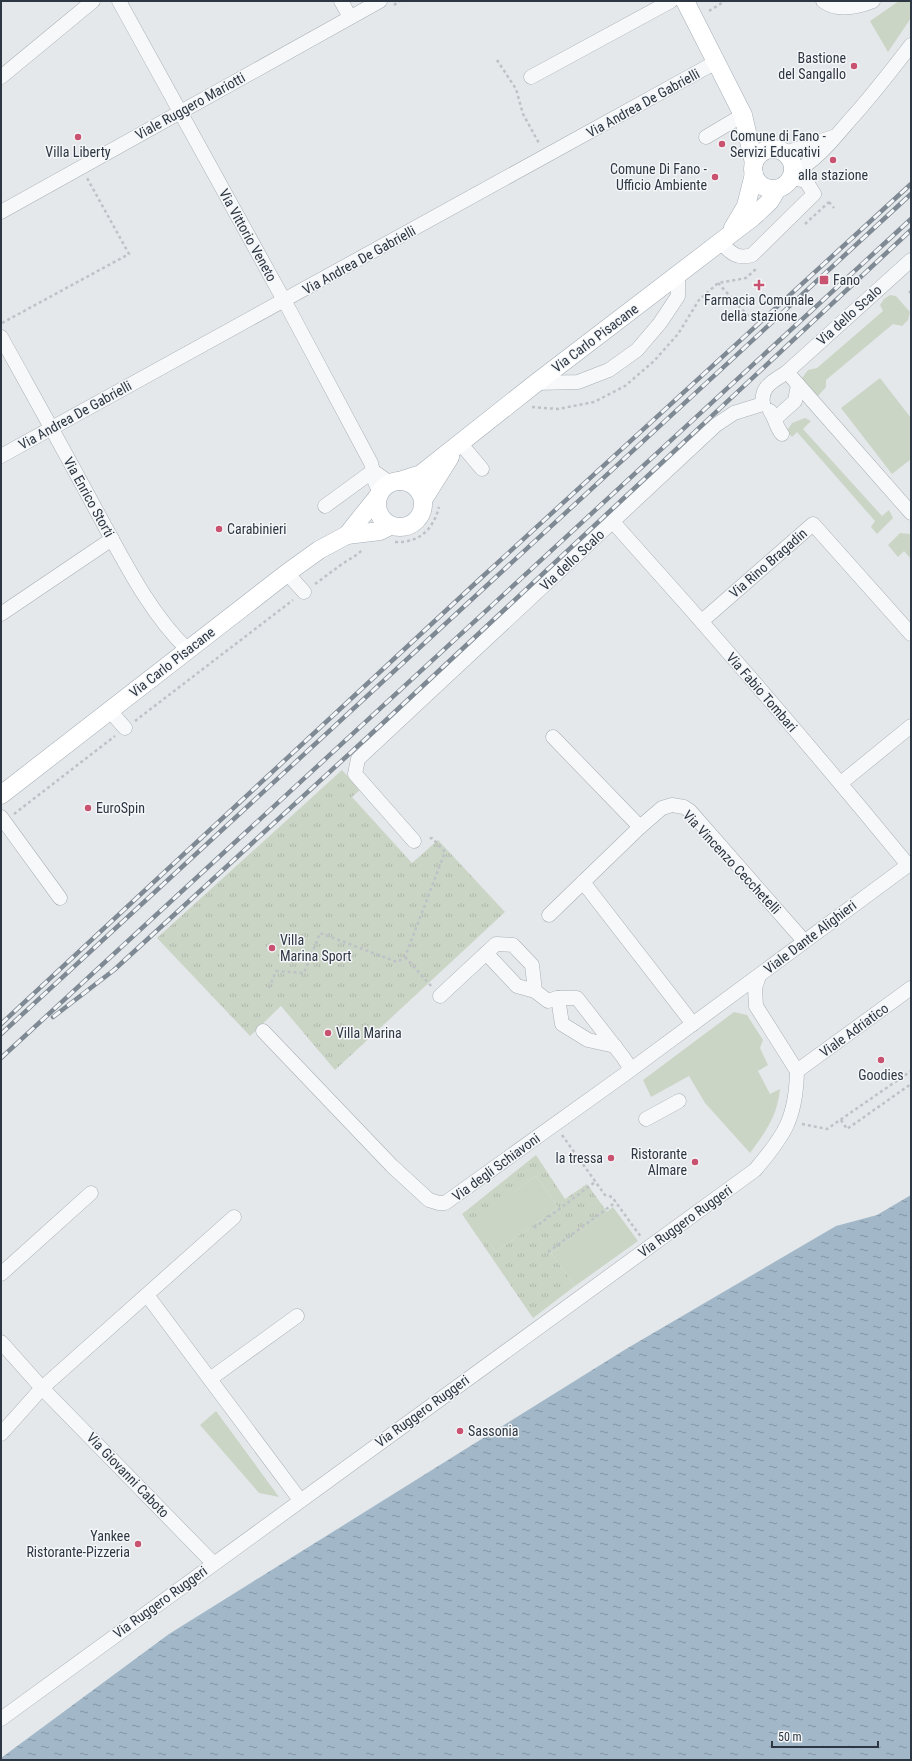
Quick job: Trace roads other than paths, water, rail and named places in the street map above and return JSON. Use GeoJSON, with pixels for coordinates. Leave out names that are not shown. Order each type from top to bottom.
{"type":"FeatureCollection","features":[{"type":"Feature","properties":{"kind":"main road"},"geometry":{"type":"LineString","coordinates":[[685,1],[743,116],[754,168],[760,184],[765,187],[787,180],[792,162],[743,116]]}},
{"type":"Feature","properties":{"kind":"main road"},"geometry":{"type":"LineString","coordinates":[[725,238],[746,206],[757,157],[765,150],[781,151]]}},
{"type":"Feature","properties":{"kind":"main road","name":"Via Carlo Pisacane"},"geometry":{"type":"LineString","coordinates":[[347,535],[387,488],[421,474],[461,444],[536,383],[753,217],[770,201],[787,180]]}},
{"type":"Feature","properties":{"kind":"main road","name":"Via Carlo Pisacane"},"geometry":{"type":"LineString","coordinates":[[1,795],[286,573],[319,550],[347,535],[380,531],[390,526],[401,527],[414,523],[422,513],[423,500],[461,444]]}},
{"type":"Feature","properties":{"kind":"main road"},"geometry":{"type":"LineString","coordinates":[[390,526],[379,514],[377,501],[387,488],[406,481],[417,488],[423,500]]}},
{"type":"Feature","properties":{"kind":"street"},"geometry":{"type":"LineString","coordinates":[[1,77],[93,1]]}},
{"type":"Feature","properties":{"kind":"street","name":"Via Vittorio Veneto"},"geometry":{"type":"LineString","coordinates":[[119,1],[284,301],[371,463],[372,471]]}},
{"type":"Feature","properties":{"kind":"street"},"geometry":{"type":"LineString","coordinates":[[341,1],[350,18]]}},
{"type":"Feature","properties":{"kind":"street","name":"Viale Ruggero Mariotti"},"geometry":{"type":"LineString","coordinates":[[1,212],[380,1]]}},
{"type":"Feature","properties":{"kind":"street"},"geometry":{"type":"LineString","coordinates":[[531,77],[671,1]]}},
{"type":"Feature","properties":{"kind":"street"},"geometry":{"type":"LineString","coordinates":[[823,1],[843,8],[858,6],[872,1]]}},
{"type":"Feature","properties":{"kind":"street"},"geometry":{"type":"LineString","coordinates":[[787,180],[808,165],[837,135],[883,82],[911,45]]}},
{"type":"Feature","properties":{"kind":"street","name":"Via Andrea De Gabrielli"},"geometry":{"type":"LineString","coordinates":[[1,456],[716,62]]}},
{"type":"Feature","properties":{"kind":"street"},"geometry":{"type":"LineString","coordinates":[[706,137],[743,116]]}},
{"type":"Feature","properties":{"kind":"street"},"geometry":{"type":"LineString","coordinates":[[781,151],[837,135]]}},
{"type":"Feature","properties":{"kind":"street"},"geometry":{"type":"LineString","coordinates":[[725,238],[735,256],[742,258],[752,255],[814,194],[806,181],[787,180]]}},
{"type":"Feature","properties":{"kind":"street","name":"Via dello Scalo"},"geometry":{"type":"LineString","coordinates":[[414,840],[355,774],[358,759],[716,425],[734,413],[763,404],[762,395],[765,388],[787,372],[911,260]]}},
{"type":"Feature","properties":{"kind":"street"},"geometry":{"type":"LineString","coordinates":[[536,383],[578,382],[609,370],[637,350],[660,323],[678,296],[678,275]]}},
{"type":"Feature","properties":{"kind":"street","name":"Via Enrico Storti"},"geometry":{"type":"LineString","coordinates":[[1,337],[112,539],[156,613],[188,650]]}},
{"type":"Feature","properties":{"kind":"street"},"geometry":{"type":"LineString","coordinates":[[787,372],[911,513]]}},
{"type":"Feature","properties":{"kind":"street"},"geometry":{"type":"LineString","coordinates":[[776,418],[796,401],[798,385]]}},
{"type":"Feature","properties":{"kind":"street"},"geometry":{"type":"LineString","coordinates":[[763,404],[776,418],[776,427],[782,434]]}},
{"type":"Feature","properties":{"kind":"street"},"geometry":{"type":"LineString","coordinates":[[461,444],[482,469]]}},
{"type":"Feature","properties":{"kind":"street"},"geometry":{"type":"LineString","coordinates":[[325,506],[372,471],[387,488]]}},
{"type":"Feature","properties":{"kind":"street","name":"Via Fabio Tombari"},"geometry":{"type":"LineString","coordinates":[[613,522],[702,621],[909,864]]}},
{"type":"Feature","properties":{"kind":"street","name":"Via Rino Bragadin"},"geometry":{"type":"LineString","coordinates":[[702,621],[813,524],[911,634]]}},
{"type":"Feature","properties":{"kind":"street"},"geometry":{"type":"LineString","coordinates":[[1,614],[112,539]]}},
{"type":"Feature","properties":{"kind":"street"},"geometry":{"type":"LineString","coordinates":[[286,573],[301,595]]}},
{"type":"Feature","properties":{"kind":"street"},"geometry":{"type":"LineString","coordinates":[[110,711],[126,727]]}},
{"type":"Feature","properties":{"kind":"street"},"geometry":{"type":"LineString","coordinates":[[841,783],[911,726]]}},
{"type":"Feature","properties":{"kind":"street"},"geometry":{"type":"LineString","coordinates":[[553,737],[640,827]]}},
{"type":"Feature","properties":{"kind":"street","name":"Via Vincenzo Cecchetelli"},"geometry":{"type":"LineString","coordinates":[[549,915],[640,827],[662,808],[672,806],[684,807],[690,811],[804,941]]}},
{"type":"Feature","properties":{"kind":"street"},"geometry":{"type":"LineString","coordinates":[[3,819],[60,898]]}},
{"type":"Feature","properties":{"kind":"street","name":"Viale Dante Alighieri"},"geometry":{"type":"LineString","coordinates":[[797,1071],[756,1006],[755,988],[759,976],[909,864]]}},
{"type":"Feature","properties":{"kind":"street"},"geometry":{"type":"LineString","coordinates":[[583,882],[693,1024]]}},
{"type":"Feature","properties":{"kind":"street"},"geometry":{"type":"LineString","coordinates":[[440,996],[496,944],[513,945],[532,965],[535,991]]}},
{"type":"Feature","properties":{"kind":"street"},"geometry":{"type":"LineString","coordinates":[[486,953],[517,986],[535,991],[548,1001],[558,998],[577,998],[631,1069]]}},
{"type":"Feature","properties":{"kind":"street","name":"Via degli Schiavoni"},"geometry":{"type":"LineString","coordinates":[[263,1031],[369,1144],[429,1200],[446,1203],[759,976]]}},
{"type":"Feature","properties":{"kind":"street","name":"Viale Adriatico"},"geometry":{"type":"LineString","coordinates":[[797,1071],[911,988]]}},
{"type":"Feature","properties":{"kind":"street"},"geometry":{"type":"LineString","coordinates":[[558,998],[562,1024],[588,1040],[615,1046]]}},
{"type":"Feature","properties":{"kind":"street","name":"Via Ruggero Ruggeri"},"geometry":{"type":"LineString","coordinates":[[1,1719],[213,1563],[755,1170],[776,1146],[784,1134],[794,1107],[797,1071]]}},
{"type":"Feature","properties":{"kind":"street"},"geometry":{"type":"LineString","coordinates":[[646,1119],[679,1101]]}},
{"type":"Feature","properties":{"kind":"street"},"geometry":{"type":"LineString","coordinates":[[1,1274],[91,1193]]}},
{"type":"Feature","properties":{"kind":"street"},"geometry":{"type":"LineString","coordinates":[[1,1434],[42,1388],[234,1217]]}},
{"type":"Feature","properties":{"kind":"street"},"geometry":{"type":"LineString","coordinates":[[147,1295],[300,1500]]}},
{"type":"Feature","properties":{"kind":"street"},"geometry":{"type":"LineString","coordinates":[[210,1379],[297,1316]]}},
{"type":"Feature","properties":{"kind":"street","name":"Via Giovanni Caboto"},"geometry":{"type":"LineString","coordinates":[[1,1342],[42,1388],[213,1563]]}},
{"type":"Feature","properties":{"kind":"water"},"geometry":{"type":"Polygon","coordinates":[[[911,1195],[911,1760],[1,1760],[1,1758],[169,1634],[626,1349],[836,1226],[877,1215],[911,1195]]]}},
{"type":"Feature","properties":{"kind":"railway"},"geometry":{"type":"LineString","coordinates":[[1,1024],[481,578],[911,184]]}},
{"type":"Feature","properties":{"kind":"railway"},"geometry":{"type":"LineString","coordinates":[[1,1034],[911,194]]}},
{"type":"Feature","properties":{"kind":"railway"},"geometry":{"type":"LineString","coordinates":[[1,1058],[911,219]]}},
{"type":"Feature","properties":{"kind":"railway"},"geometry":{"type":"LineString","coordinates":[[53,1017],[114,970],[384,722],[911,230]]}},
{"type":"Feature","properties":{"kind":"place","name":"Bastione del Sangallo"},"geometry":{"type":"Point","coordinates":[854,66]}},
{"type":"Feature","properties":{"kind":"place","name":"Villa Liberty"},"geometry":{"type":"Point","coordinates":[78,137]}},
{"type":"Feature","properties":{"kind":"place","name":"Comune di Fano - Servizi Educativi"},"geometry":{"type":"Point","coordinates":[722,144]}},
{"type":"Feature","properties":{"kind":"place","name":"alla stazione"},"geometry":{"type":"Point","coordinates":[833,160]}},
{"type":"Feature","properties":{"kind":"place","name":"Comune Di Fano - Ufficio Ambiente"},"geometry":{"type":"Point","coordinates":[715,177]}},
{"type":"Feature","properties":{"kind":"place","name":"Fano"},"geometry":{"type":"Point","coordinates":[824,280]}},
{"type":"Feature","properties":{"kind":"place","name":"Farmacia Comunale della stazione"},"geometry":{"type":"Point","coordinates":[759,285]}},
{"type":"Feature","properties":{"kind":"place","name":"Carabinieri"},"geometry":{"type":"Point","coordinates":[219,529]}},
{"type":"Feature","properties":{"kind":"place","name":"EuroSpin"},"geometry":{"type":"Point","coordinates":[88,808]}},
{"type":"Feature","properties":{"kind":"place","name":"Villa Marina Sport"},"geometry":{"type":"Point","coordinates":[272,948]}},
{"type":"Feature","properties":{"kind":"place","name":"Villa Marina"},"geometry":{"type":"Point","coordinates":[328,1033]}},
{"type":"Feature","properties":{"kind":"place","name":"Goodies"},"geometry":{"type":"Point","coordinates":[881,1060]}},
{"type":"Feature","properties":{"kind":"place","name":"la tressa"},"geometry":{"type":"Point","coordinates":[611,1158]}},
{"type":"Feature","properties":{"kind":"place","name":"Ristorante Almare"},"geometry":{"type":"Point","coordinates":[695,1162]}},
{"type":"Feature","properties":{"kind":"place","name":"Sassonia"},"geometry":{"type":"Point","coordinates":[460,1431]}},
{"type":"Feature","properties":{"kind":"place","name":"Yankee Ristorante-Pizzeria"},"geometry":{"type":"Point","coordinates":[138,1544]}}]}
